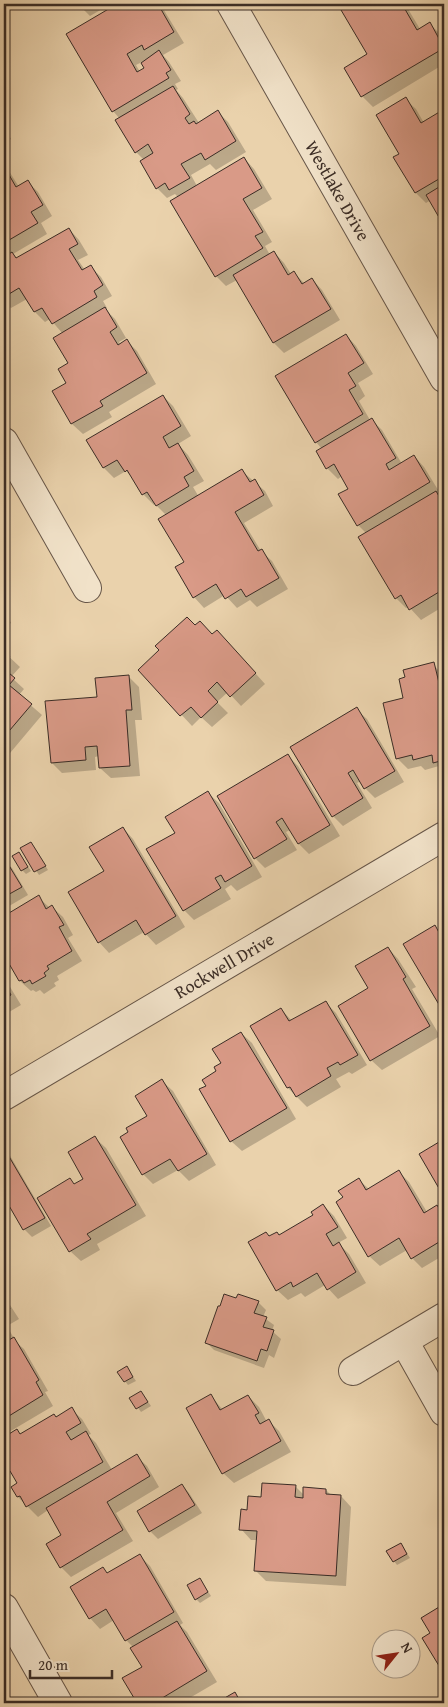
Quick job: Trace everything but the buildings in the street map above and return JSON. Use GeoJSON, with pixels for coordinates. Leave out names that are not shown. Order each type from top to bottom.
{"type":"FeatureCollection","features":[{"type":"Feature","properties":{"kind":"street","name":"Westlake Drive"},"geometry":{"type":"LineString","coordinates":[[231,4],[444,378]]}},
{"type":"Feature","properties":{"kind":"street"},"geometry":{"type":"LineString","coordinates":[[4,442],[87,588]]}},
{"type":"Feature","properties":{"kind":"street","name":"Rockwell Drive"},"geometry":{"type":"LineString","coordinates":[[4,1096],[444,836]]}},
{"type":"Feature","properties":{"kind":"street"},"geometry":{"type":"LineString","coordinates":[[354,1371],[444,1317]]}},
{"type":"Feature","properties":{"kind":"street"},"geometry":{"type":"LineString","coordinates":[[404,1341],[444,1412]]}},
{"type":"Feature","properties":{"kind":"street"},"geometry":{"type":"LineString","coordinates":[[4,1608],[58,1703]]}}]}
